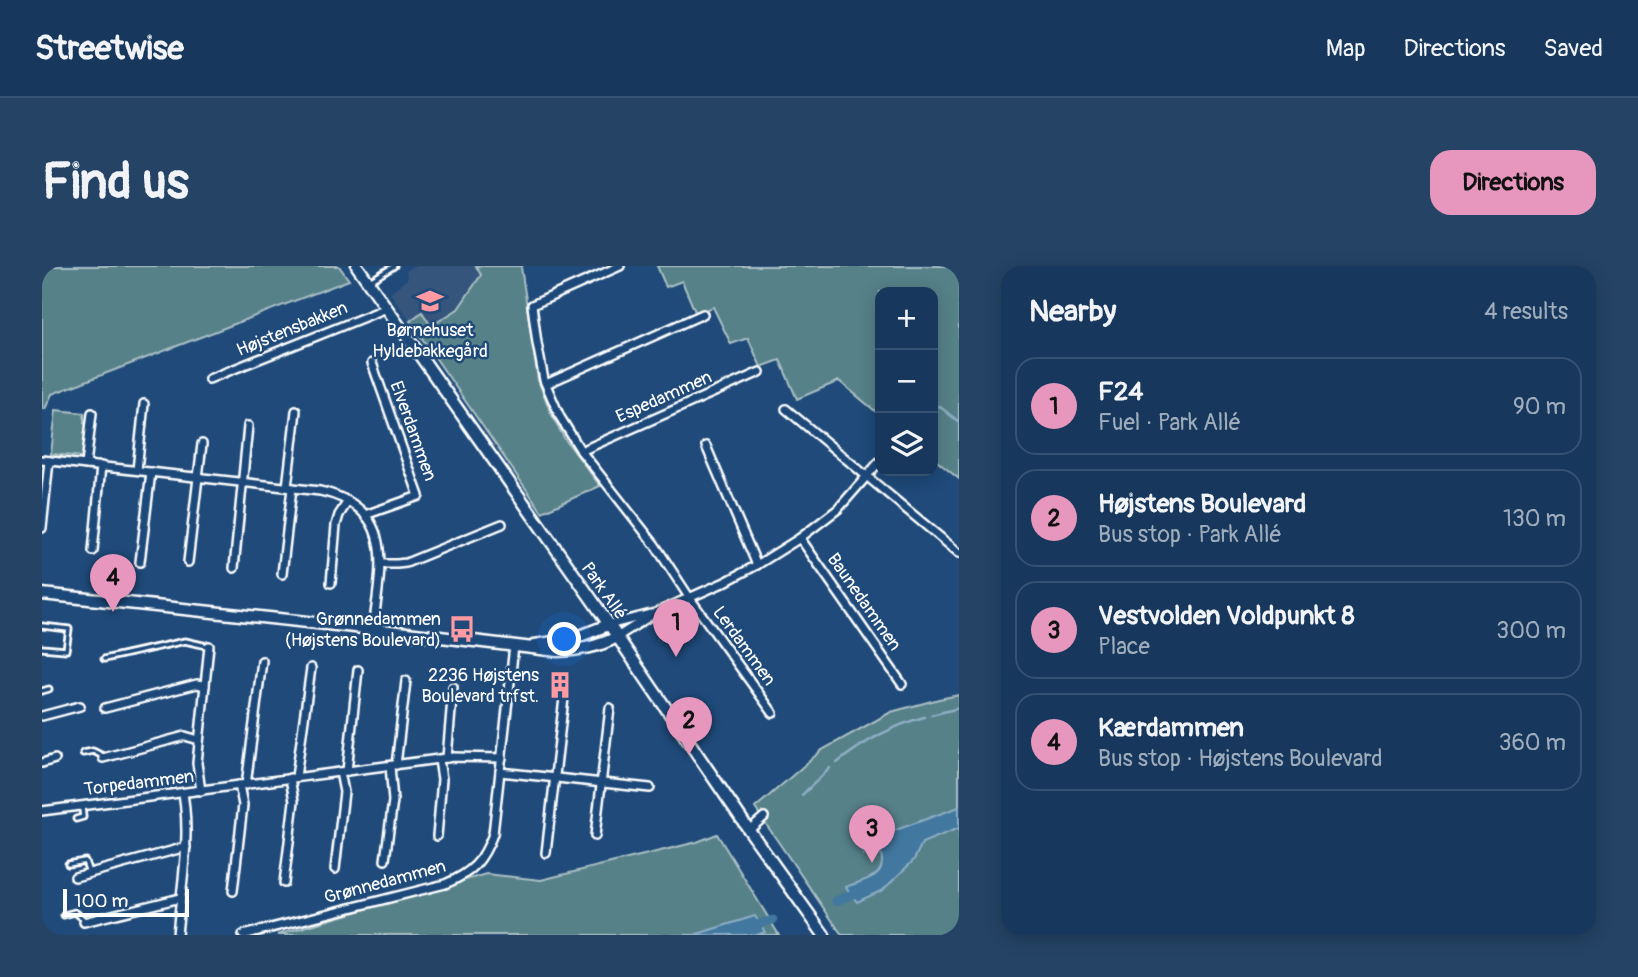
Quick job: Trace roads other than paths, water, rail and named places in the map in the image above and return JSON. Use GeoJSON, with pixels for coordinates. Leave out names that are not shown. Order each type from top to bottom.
{"type":"FeatureCollection","features":[{"type":"Feature","properties":{"kind":"street","name":"Park Allé"},"geometry":{"type":"LineString","coordinates":[[357,266],[824,935]]}},
{"type":"Feature","properties":{"kind":"street"},"geometry":{"type":"LineString","coordinates":[[620,266],[532,304],[537,343],[546,384],[560,417],[581,451],[655,545],[689,597]]}},
{"type":"Feature","properties":{"kind":"street","name":"Højstensbakken"},"geometry":{"type":"LineString","coordinates":[[209,379],[387,308]]}},
{"type":"Feature","properties":{"kind":"street"},"geometry":{"type":"LineString","coordinates":[[546,384],[703,314]]}},
{"type":"Feature","properties":{"kind":"street","name":"Elverdammen"},"geometry":{"type":"LineString","coordinates":[[365,515],[419,495],[372,363]]}},
{"type":"Feature","properties":{"kind":"street","name":"Espedammen"},"geometry":{"type":"LineString","coordinates":[[581,451],[760,372]]}},
{"type":"Feature","properties":{"kind":"street"},"geometry":{"type":"LineString","coordinates":[[137,470],[144,404]]}},
{"type":"Feature","properties":{"kind":"street"},"geometry":{"type":"LineString","coordinates":[[786,409],[959,553]]}},
{"type":"Feature","properties":{"kind":"street"},"geometry":{"type":"LineString","coordinates":[[282,574],[296,411]]}},
{"type":"Feature","properties":{"kind":"street"},"geometry":{"type":"LineString","coordinates":[[86,465],[92,413]]}},
{"type":"Feature","properties":{"kind":"street"},"geometry":{"type":"LineString","coordinates":[[234,568],[248,426]]}},
{"type":"Feature","properties":{"kind":"street"},"geometry":{"type":"LineString","coordinates":[[188,562],[202,444]]}},
{"type":"Feature","properties":{"kind":"street"},"geometry":{"type":"LineString","coordinates":[[706,446],[757,565]]}},
{"type":"Feature","properties":{"kind":"street"},"geometry":{"type":"LineString","coordinates":[[42,528],[46,460],[336,495],[365,515],[379,543],[381,564],[373,629]]}},
{"type":"Feature","properties":{"kind":"street"},"geometry":{"type":"LineString","coordinates":[[93,551],[101,466]]}},
{"type":"Feature","properties":{"kind":"street"},"geometry":{"type":"LineString","coordinates":[[42,594],[373,629],[558,652],[578,650],[603,644],[655,613],[757,565],[800,538],[840,507],[875,467]]}},
{"type":"Feature","properties":{"kind":"street"},"geometry":{"type":"LineString","coordinates":[[140,562],[150,472]]}},
{"type":"Feature","properties":{"kind":"street"},"geometry":{"type":"LineString","coordinates":[[331,583],[336,525],[348,501]]}},
{"type":"Feature","properties":{"kind":"street"},"geometry":{"type":"LineString","coordinates":[[381,564],[406,563],[502,524]]}},
{"type":"Feature","properties":{"kind":"street","name":"Baunedammen"},"geometry":{"type":"LineString","coordinates":[[800,538],[902,684]]}},
{"type":"Feature","properties":{"kind":"street","name":"Lerdammen"},"geometry":{"type":"LineString","coordinates":[[689,597],[773,713]]}},
{"type":"Feature","properties":{"kind":"street"},"geometry":{"type":"LineString","coordinates":[[526,647],[572,639],[608,625],[655,613]]}},
{"type":"Feature","properties":{"kind":"street"},"geometry":{"type":"LineString","coordinates":[[201,790],[197,763],[209,646]]}},
{"type":"Feature","properties":{"kind":"street","name":"Grønnedammen"},"geometry":{"type":"LineString","coordinates":[[243,935],[445,884],[461,877],[478,864],[493,834],[514,646]]}},
{"type":"Feature","properties":{"kind":"street"},"geometry":{"type":"LineString","coordinates":[[233,891],[243,785],[262,661]]}},
{"type":"Feature","properties":{"kind":"street"},"geometry":{"type":"LineString","coordinates":[[284,883],[294,801],[293,778],[311,668]]}},
{"type":"Feature","properties":{"kind":"street"},"geometry":{"type":"LineString","coordinates":[[335,869],[344,792],[343,771],[358,670]]}},
{"type":"Feature","properties":{"kind":"street"},"geometry":{"type":"LineString","coordinates":[[386,860],[393,801],[393,765],[406,681]]}},
{"type":"Feature","properties":{"kind":"street"},"geometry":{"type":"LineString","coordinates":[[105,708],[197,684],[205,686]]}},
{"type":"Feature","properties":{"kind":"street"},"geometry":{"type":"LineString","coordinates":[[437,836],[443,759],[453,687]]}},
{"type":"Feature","properties":{"kind":"street"},"geometry":{"type":"LineString","coordinates":[[545,853],[564,698]]}},
{"type":"Feature","properties":{"kind":"street"},"geometry":{"type":"LineString","coordinates":[[42,716],[80,706]]}},
{"type":"Feature","properties":{"kind":"street"},"geometry":{"type":"LineString","coordinates":[[596,836],[610,708]]}},
{"type":"Feature","properties":{"kind":"street"},"geometry":{"type":"LineString","coordinates":[[104,757],[185,736],[199,740]]}},
{"type":"Feature","properties":{"kind":"street","name":"Torpedammen"},"geometry":{"type":"LineString","coordinates":[[42,811],[443,759],[478,756],[502,758]]}},
{"type":"Feature","properties":{"kind":"street"},"geometry":{"type":"LineString","coordinates":[[42,763],[55,759]]}},
{"type":"Feature","properties":{"kind":"street"},"geometry":{"type":"LineString","coordinates":[[500,772],[650,788]]}},
{"type":"Feature","properties":{"kind":"street"},"geometry":{"type":"LineString","coordinates":[[177,935],[187,847],[187,817],[183,793]]}},
{"type":"Feature","properties":{"kind":"street"},"geometry":{"type":"LineString","coordinates":[[749,830],[764,817]]}},
{"type":"Feature","properties":{"kind":"street"},"geometry":{"type":"LineString","coordinates":[[75,877],[187,847]]}},
{"type":"Feature","properties":{"kind":"street"},"geometry":{"type":"LineString","coordinates":[[85,922],[180,898]]}},
{"type":"Feature","properties":{"kind":"lane"},"geometry":{"type":"LineString","coordinates":[[369,282],[394,266]]}},
{"type":"Feature","properties":{"kind":"lane"},"geometry":{"type":"LineString","coordinates":[[42,626],[69,629],[66,650],[42,648]]}},
{"type":"Feature","properties":{"kind":"lane"},"geometry":{"type":"LineString","coordinates":[[104,659],[186,640],[209,646]]}},
{"type":"Feature","properties":{"kind":"lane"},"geometry":{"type":"LineString","coordinates":[[42,691],[49,689]]}},
{"type":"Feature","properties":{"kind":"lane"},"geometry":{"type":"LineString","coordinates":[[83,753],[93,751],[104,757]]}},
{"type":"Feature","properties":{"kind":"lane"},"geometry":{"type":"LineString","coordinates":[[76,819],[83,817],[82,806]]}},
{"type":"Feature","properties":{"kind":"lane"},"geometry":{"type":"LineString","coordinates":[[68,864],[85,861],[89,873]]}},
{"type":"Feature","properties":{"kind":"lane"},"geometry":{"type":"LineString","coordinates":[[64,915],[75,912],[85,922]]}},
{"type":"Feature","properties":{"kind":"waterway"},"geometry":{"type":"LineString","coordinates":[[939,406],[959,422]]}},
{"type":"Feature","properties":{"kind":"waterway"},"geometry":{"type":"LineString","coordinates":[[931,715],[959,708]]}},
{"type":"Feature","properties":{"kind":"waterway"},"geometry":{"type":"LineString","coordinates":[[837,763],[878,736],[924,717]]}},
{"type":"Feature","properties":{"kind":"waterway"},"geometry":{"type":"LineString","coordinates":[[802,795],[830,768]]}},
{"type":"Feature","properties":{"kind":"waterway"},"geometry":{"type":"LineString","coordinates":[[836,901],[860,891]]}},
{"type":"Feature","properties":{"kind":"waterway"},"geometry":{"type":"LineString","coordinates":[[749,927],[773,920]]}},
{"type":"Feature","properties":{"kind":"place","name":"Børnehuset Hyldebakkegård"},"geometry":{"type":"Point","coordinates":[430,301]}},
{"type":"Feature","properties":{"kind":"place","name":"Kærdammen"},"geometry":{"type":"Point","coordinates":[113,612]}},
{"type":"Feature","properties":{"kind":"place","name":"Grønnedammen (Højstens Boulevard)"},"geometry":{"type":"Point","coordinates":[462,629]}},
{"type":"Feature","properties":{"kind":"place","name":"F24"},"geometry":{"type":"Point","coordinates":[676,657]}},
{"type":"Feature","properties":{"kind":"place","name":"2236 Højstens Boulevard trfst."},"geometry":{"type":"Point","coordinates":[560,685]}},
{"type":"Feature","properties":{"kind":"place","name":"Højstens Boulevard"},"geometry":{"type":"Point","coordinates":[689,755]}},
{"type":"Feature","properties":{"kind":"place","name":"Vestvolden Voldpunkt 8"},"geometry":{"type":"Point","coordinates":[872,863]}}]}
